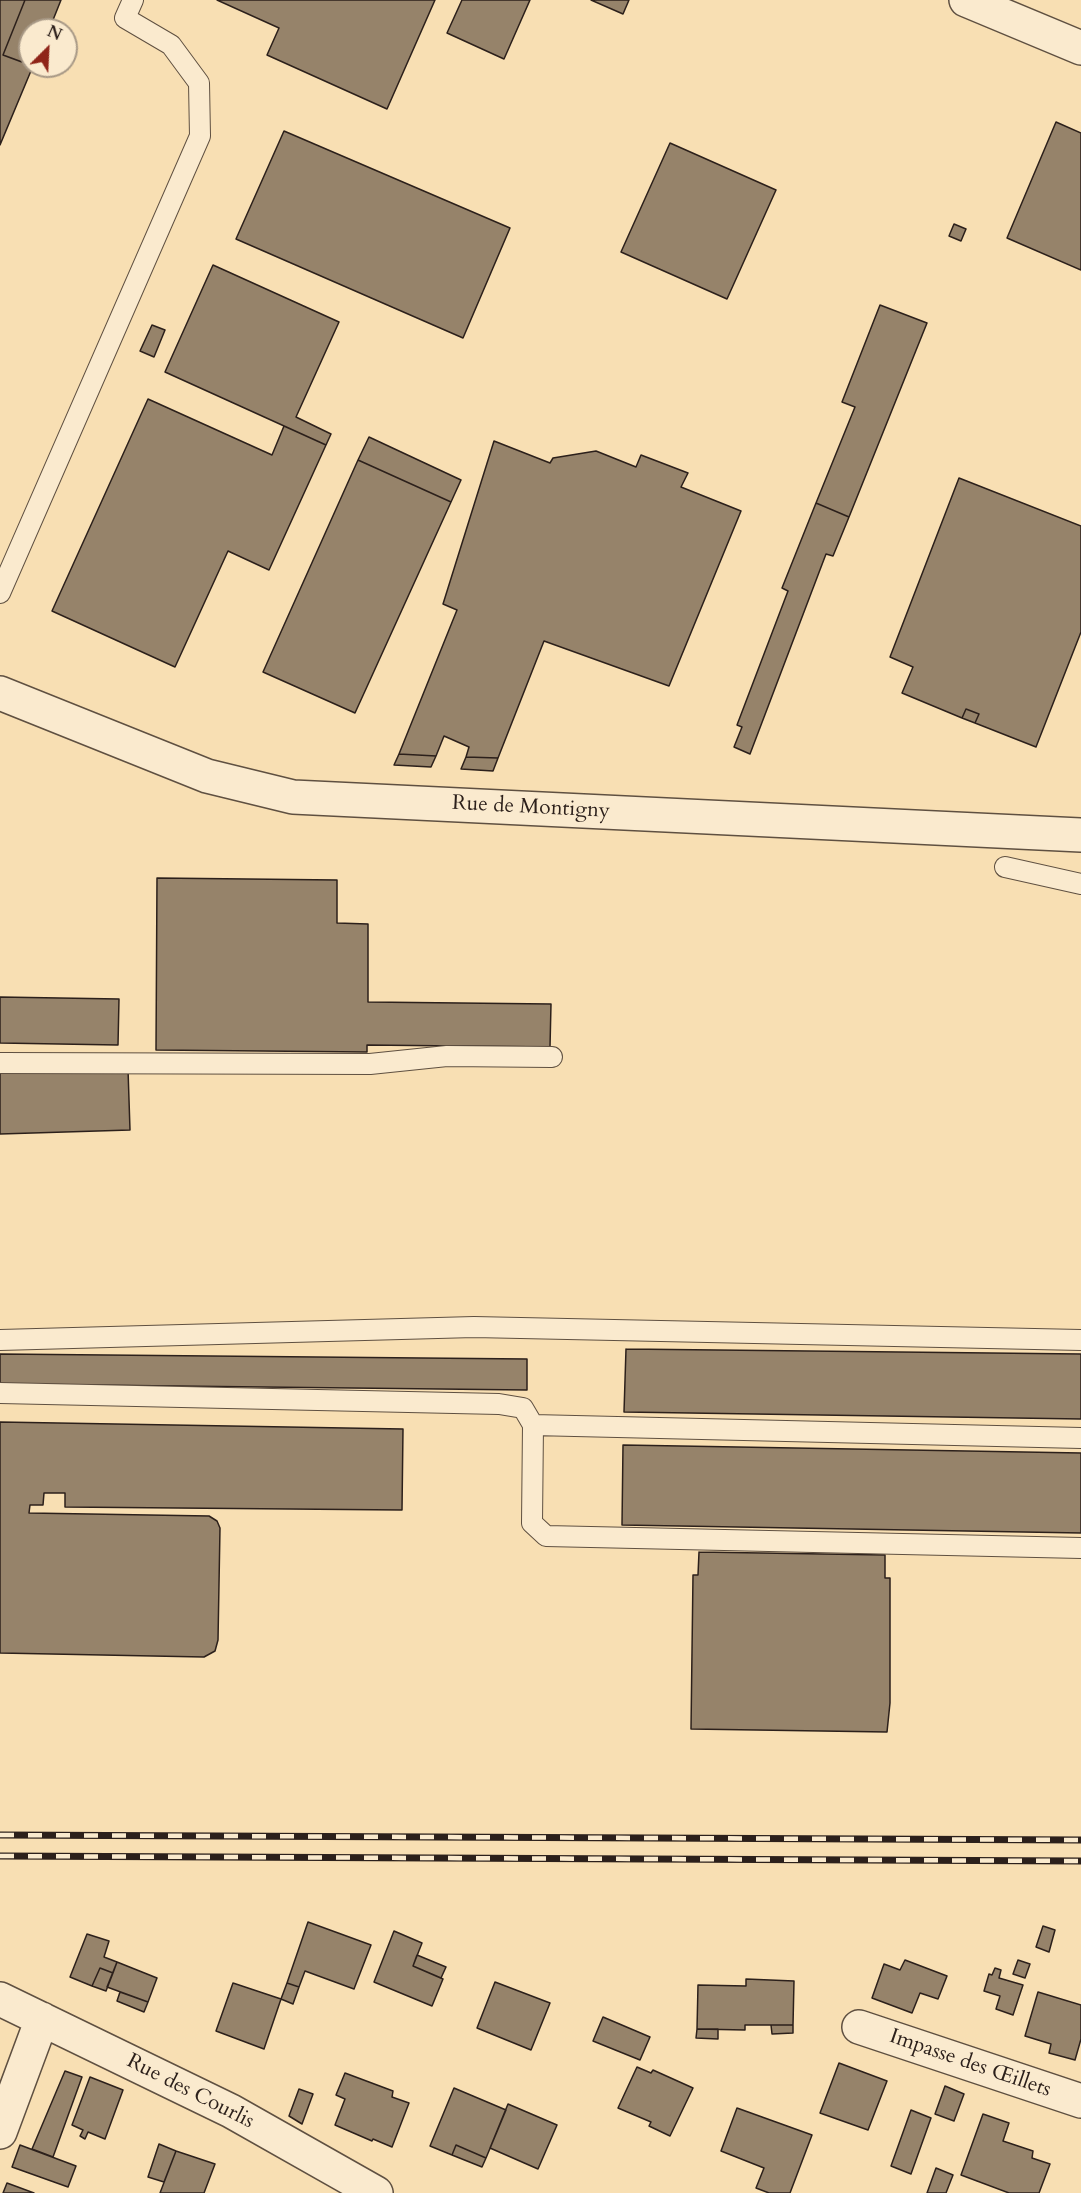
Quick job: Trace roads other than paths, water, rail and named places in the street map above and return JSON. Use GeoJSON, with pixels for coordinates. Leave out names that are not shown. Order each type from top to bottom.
{"type":"FeatureCollection","features":[{"type":"Feature","properties":{"kind":"street"},"geometry":{"type":"LineString","coordinates":[[966,0],[1081,48]]}},
{"type":"Feature","properties":{"kind":"street","name":"Rue de Montigny"},"geometry":{"type":"LineString","coordinates":[[0,693],[207,776],[293,797],[1081,835]]}},
{"type":"Feature","properties":{"kind":"street","name":"Rue des Courlis"},"geometry":{"type":"LineString","coordinates":[[0,2000],[231,2111],[376,2193]]}},
{"type":"Feature","properties":{"kind":"street"},"geometry":{"type":"LineString","coordinates":[[0,2132],[42,2019]]}},
{"type":"Feature","properties":{"kind":"street","name":"Impasse des Œillets"},"geometry":{"type":"LineString","coordinates":[[859,2027],[1081,2101]]}},
{"type":"Feature","properties":{"kind":"lane"},"geometry":{"type":"LineString","coordinates":[[0,592],[200,136],[199,83],[171,45],[125,18],[133,0]]}},
{"type":"Feature","properties":{"kind":"lane"},"geometry":{"type":"LineString","coordinates":[[1005,867],[1081,884]]}},
{"type":"Feature","properties":{"kind":"lane"},"geometry":{"type":"LineString","coordinates":[[0,1063],[370,1064],[447,1056],[552,1058]]}},
{"type":"Feature","properties":{"kind":"lane"},"geometry":{"type":"LineString","coordinates":[[0,1340],[474,1327],[1081,1340]]}},
{"type":"Feature","properties":{"kind":"lane"},"geometry":{"type":"LineString","coordinates":[[0,1393],[500,1404],[523,1408],[533,1425],[532,1524],[546,1536],[1081,1548]]}},
{"type":"Feature","properties":{"kind":"lane"},"geometry":{"type":"LineString","coordinates":[[533,1425],[1081,1438]]}},
{"type":"Feature","properties":{"kind":"railway"},"geometry":{"type":"LineString","coordinates":[[0,1835],[1081,1840]]}},
{"type":"Feature","properties":{"kind":"railway"},"geometry":{"type":"LineString","coordinates":[[0,1856],[1081,1861]]}}]}
